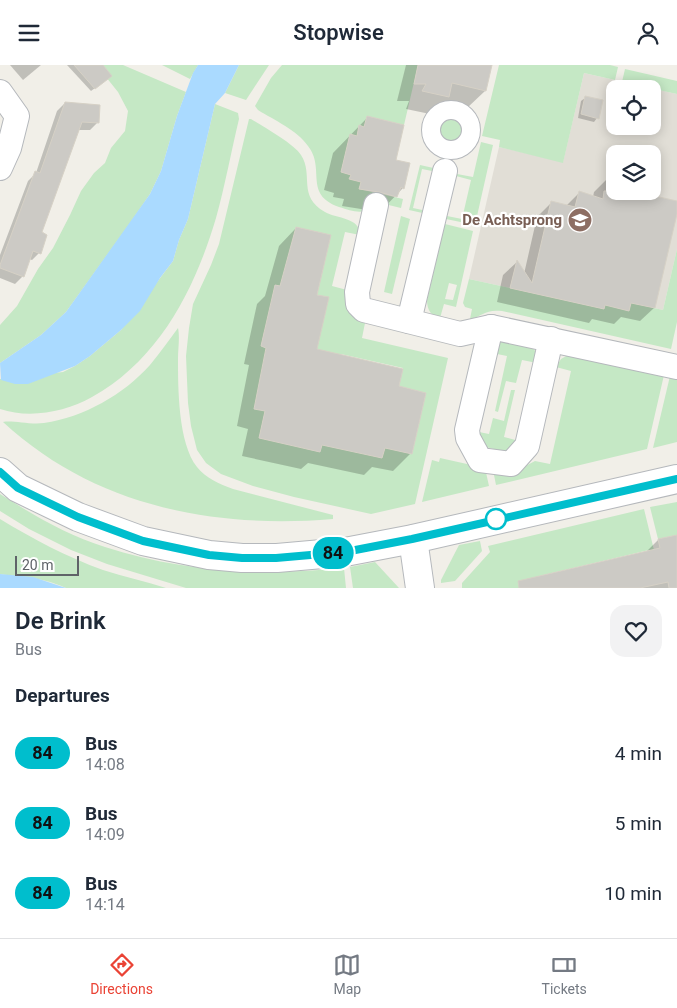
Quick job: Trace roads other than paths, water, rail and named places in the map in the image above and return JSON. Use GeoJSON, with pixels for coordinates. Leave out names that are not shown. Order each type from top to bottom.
{"type":"FeatureCollection","features":[{"type":"Feature","properties":{"kind":"street"},"geometry":{"type":"LineString","coordinates":[[0,92],[17,116],[9,148],[0,168]]}},
{"type":"Feature","properties":{"kind":"street"},"geometry":{"type":"LineString","coordinates":[[409,321],[447,160]]}},
{"type":"Feature","properties":{"kind":"street"},"geometry":{"type":"LineString","coordinates":[[376,205],[357,298],[358,303],[364,310],[460,334],[491,327],[677,367]]}},
{"type":"Feature","properties":{"kind":"street"},"geometry":{"type":"LineString","coordinates":[[491,327],[466,435],[480,460],[510,464],[527,446],[551,339]]}},
{"type":"Feature","properties":{"kind":"street"},"geometry":{"type":"LineString","coordinates":[[0,472],[18,488],[78,517],[143,541],[209,555],[242,558],[276,558],[345,552],[412,539],[677,479]]}},
{"type":"Feature","properties":{"kind":"street"},"geometry":{"type":"LineString","coordinates":[[412,539],[420,588]]}},
{"type":"Feature","properties":{"kind":"water"},"geometry":{"type":"Polygon","coordinates":[[[198,65],[239,65],[225,93],[215,104],[188,219],[173,261],[140,311],[90,356],[75,366],[28,384],[15,384],[1,380],[0,363],[41,335],[66,312],[150,194],[161,171],[177,116],[193,73],[198,65]]]}},
{"type":"Feature","properties":{"kind":"water"},"geometry":{"type":"Polygon","coordinates":[[[0,574],[33,577],[66,588],[0,588],[0,574]]]}},
{"type":"Feature","properties":{"kind":"place","name":"De Achtsprong"},"geometry":{"type":"Point","coordinates":[580,220]}}]}
